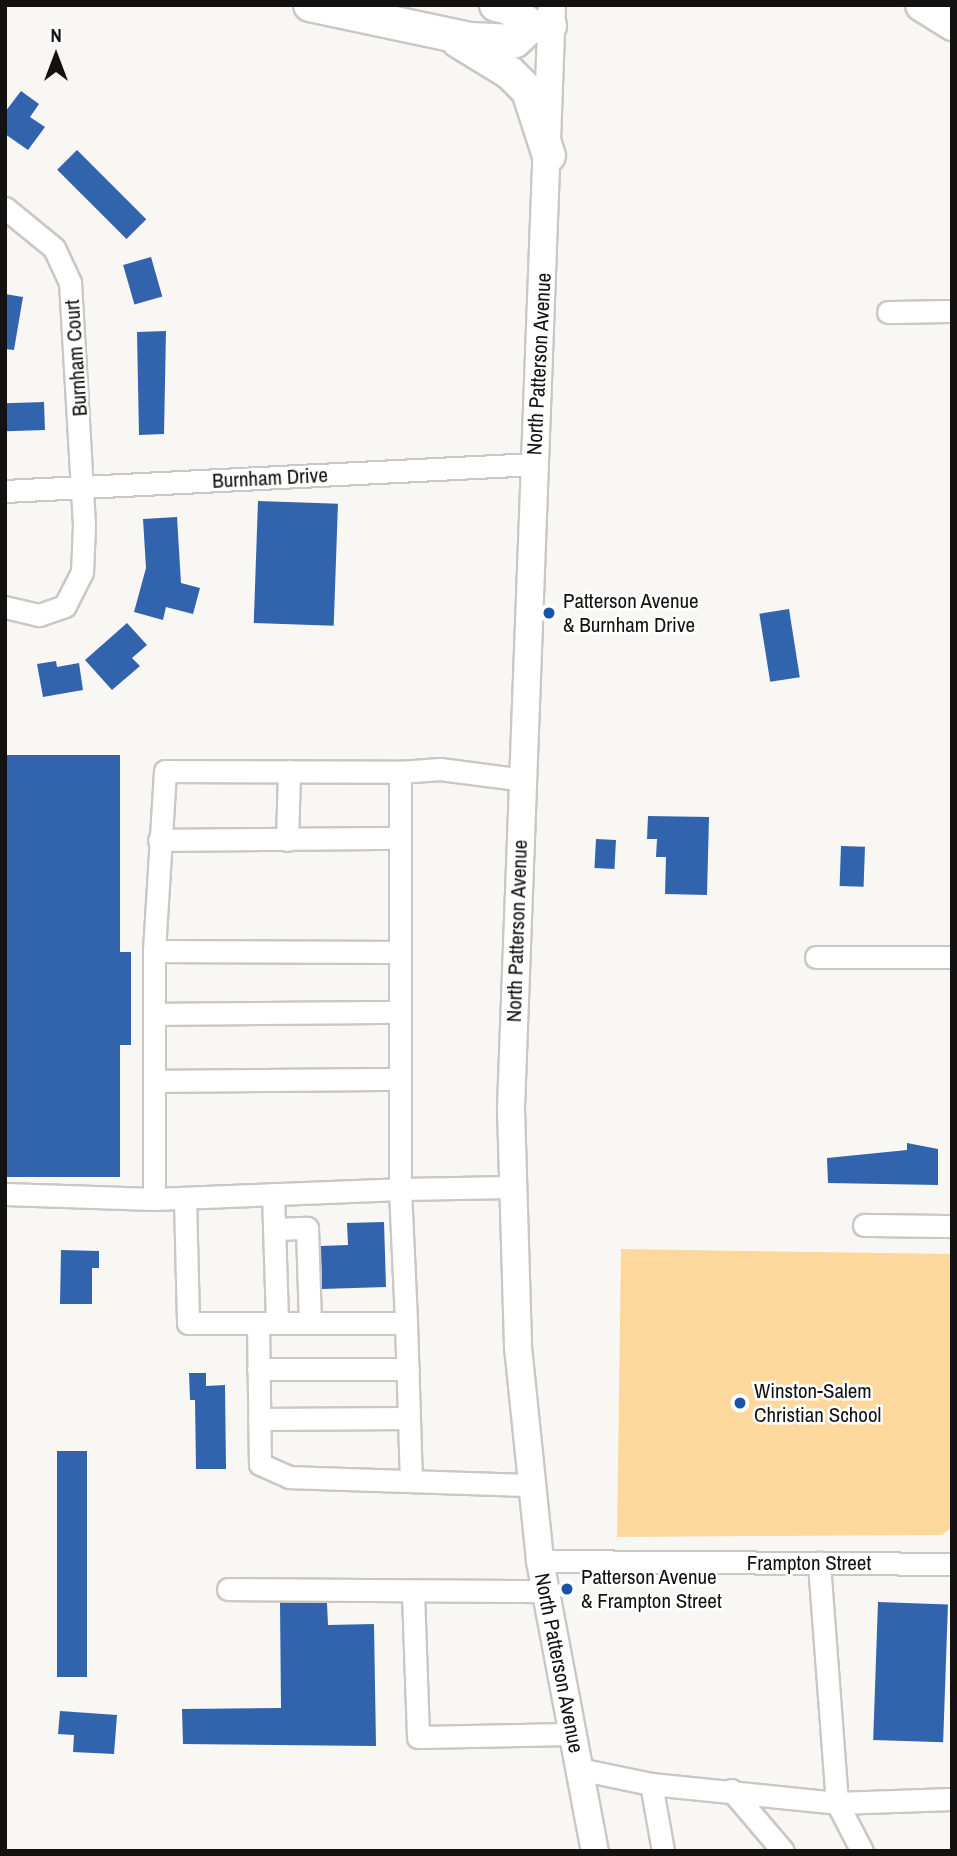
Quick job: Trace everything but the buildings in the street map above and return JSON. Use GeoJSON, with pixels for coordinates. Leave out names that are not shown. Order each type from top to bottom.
{"type":"FeatureCollection","features":[{"type":"Feature","properties":{"kind":"highway"},"geometry":{"type":"LineString","coordinates":[[310,5],[448,34],[515,41],[544,19]]}},
{"type":"Feature","properties":{"kind":"highway"},"geometry":{"type":"LineString","coordinates":[[496,5],[544,19]]}},
{"type":"Feature","properties":{"kind":"highway"},"geometry":{"type":"LineString","coordinates":[[922,5],[952,24]]}},
{"type":"Feature","properties":{"kind":"highway"},"geometry":{"type":"LineString","coordinates":[[448,34],[510,73],[528,92],[549,156]]}},
{"type":"Feature","properties":{"kind":"main road","name":"North Patterson Avenue"},"geometry":{"type":"LineString","coordinates":[[544,19],[549,156],[534,464],[511,1109],[513,1187],[518,1347],[540,1561],[595,1851]]}},
{"type":"Feature","properties":{"kind":"street","name":"Burnham Court"},"geometry":{"type":"LineString","coordinates":[[5,607],[20,614],[58,611],[77,590],[82,572],[83,488],[70,282],[54,248],[26,223],[6,214]]}},
{"type":"Feature","properties":{"kind":"street"},"geometry":{"type":"LineString","coordinates":[[888,312],[952,311]]}},
{"type":"Feature","properties":{"kind":"street","name":"Burnham Drive"},"geometry":{"type":"LineString","coordinates":[[5,491],[534,464]]}},
{"type":"Feature","properties":{"kind":"street"},"geometry":{"type":"LineString","coordinates":[[154,1199],[155,951],[159,840],[165,771],[400,772],[440,769],[523,780]]}},
{"type":"Feature","properties":{"kind":"street"},"geometry":{"type":"LineString","coordinates":[[287,840],[289,771]]}},
{"type":"Feature","properties":{"kind":"street"},"geometry":{"type":"LineString","coordinates":[[400,772],[400,1189],[411,1481]]}},
{"type":"Feature","properties":{"kind":"street"},"geometry":{"type":"LineString","coordinates":[[159,840],[398,838]]}},
{"type":"Feature","properties":{"kind":"street"},"geometry":{"type":"LineString","coordinates":[[155,951],[399,952]]}},
{"type":"Feature","properties":{"kind":"street"},"geometry":{"type":"LineString","coordinates":[[816,957],[952,957]]}},
{"type":"Feature","properties":{"kind":"street"},"geometry":{"type":"LineString","coordinates":[[155,1014],[399,1012]]}},
{"type":"Feature","properties":{"kind":"street"},"geometry":{"type":"LineString","coordinates":[[156,1081],[400,1079]]}},
{"type":"Feature","properties":{"kind":"street"},"geometry":{"type":"LineString","coordinates":[[5,1194],[154,1199],[513,1187]]}},
{"type":"Feature","properties":{"kind":"street"},"geometry":{"type":"LineString","coordinates":[[273,1194],[274,1229],[267,1323],[258,1369],[260,1464],[289,1477],[532,1485]]}},
{"type":"Feature","properties":{"kind":"street"},"geometry":{"type":"LineString","coordinates":[[186,1198],[188,1323],[406,1323]]}},
{"type":"Feature","properties":{"kind":"street"},"geometry":{"type":"LineString","coordinates":[[864,1225],[952,1226]]}},
{"type":"Feature","properties":{"kind":"street"},"geometry":{"type":"LineString","coordinates":[[274,1229],[307,1228],[310,1323]]}},
{"type":"Feature","properties":{"kind":"street"},"geometry":{"type":"LineString","coordinates":[[258,1369],[408,1369]]}},
{"type":"Feature","properties":{"kind":"street"},"geometry":{"type":"LineString","coordinates":[[259,1419],[409,1418]]}},
{"type":"Feature","properties":{"kind":"street","name":"Frampton Street"},"geometry":{"type":"LineString","coordinates":[[540,1561],[952,1564]]}},
{"type":"Feature","properties":{"kind":"street"},"geometry":{"type":"LineString","coordinates":[[819,1563],[837,1803],[862,1851]]}},
{"type":"Feature","properties":{"kind":"street"},"geometry":{"type":"LineString","coordinates":[[228,1589],[414,1593],[545,1591]]}},
{"type":"Feature","properties":{"kind":"street"},"geometry":{"type":"LineString","coordinates":[[414,1593],[418,1737],[571,1734]]}},
{"type":"Feature","properties":{"kind":"street"},"geometry":{"type":"LineString","coordinates":[[579,1769],[651,1784],[731,1790],[837,1803],[952,1799]]}},
{"type":"Feature","properties":{"kind":"street"},"geometry":{"type":"LineString","coordinates":[[651,1784],[663,1851]]}},
{"type":"Feature","properties":{"kind":"street"},"geometry":{"type":"LineString","coordinates":[[731,1790],[783,1851]]}},
{"type":"Feature","properties":{"kind":"shaded area"},"geometry":{"type":"Polygon","coordinates":[[[621,1249],[952,1254],[952,1527],[942,1535],[617,1537],[621,1249]]]}},
{"type":"Feature","properties":{"kind":"place","name":"Patterson Avenue & Burnham Drive"},"geometry":{"type":"Point","coordinates":[549,613]}},
{"type":"Feature","properties":{"kind":"place","name":"Winston-Salem Christian School"},"geometry":{"type":"Point","coordinates":[740,1403]}},
{"type":"Feature","properties":{"kind":"place","name":"Patterson Avenue & Frampton Street"},"geometry":{"type":"Point","coordinates":[567,1589]}}]}
